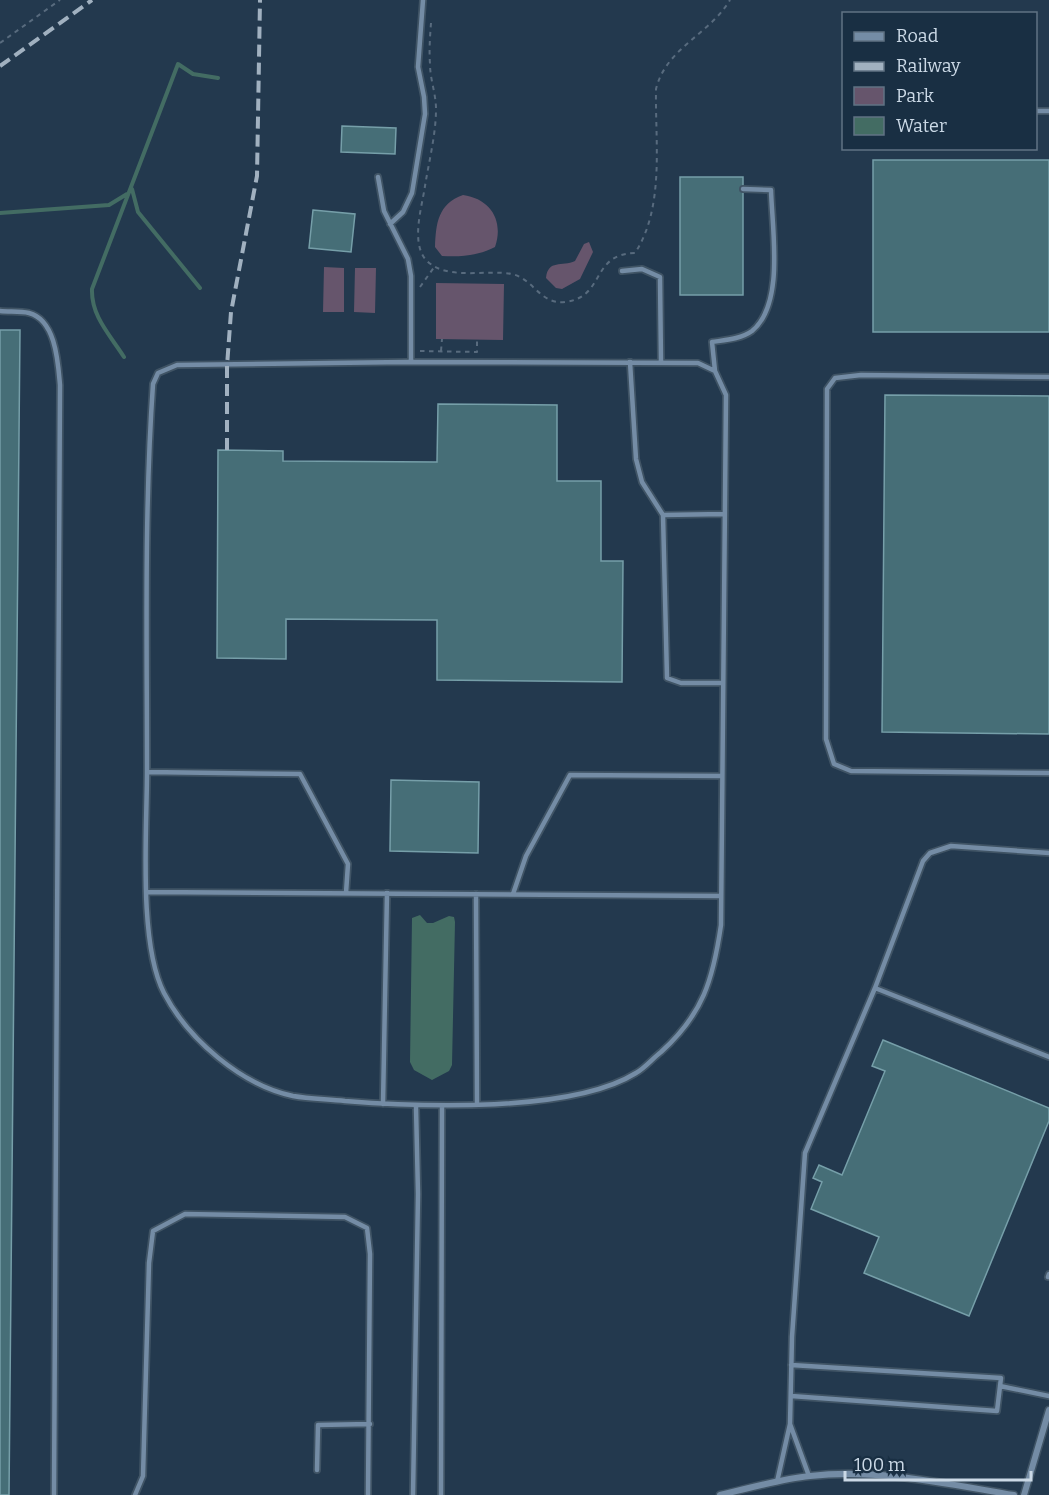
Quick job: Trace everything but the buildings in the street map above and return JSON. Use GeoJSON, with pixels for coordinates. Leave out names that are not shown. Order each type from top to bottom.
{"type":"FeatureCollection","features":[{"type":"Feature","properties":{"kind":"street"},"geometry":{"type":"LineString","coordinates":[[1024,1495],[1049,1410]]}},
{"type":"Feature","properties":{"kind":"street"},"geometry":{"type":"LineString","coordinates":[[720,1495],[808,1476],[891,1475],[1014,1495]]}},
{"type":"Feature","properties":{"kind":"lane"},"geometry":{"type":"LineString","coordinates":[[390,224],[403,212],[412,193],[425,114],[418,67],[423,0]]}},
{"type":"Feature","properties":{"kind":"lane"},"geometry":{"type":"LineString","coordinates":[[378,177],[384,211],[408,259],[411,276],[411,362]]}},
{"type":"Feature","properties":{"kind":"lane"},"geometry":{"type":"LineString","coordinates":[[715,370],[698,363],[661,362],[411,362],[177,365],[158,373],[153,384],[147,466],[147,892],[152,959],[162,990],[187,1031],[239,1074],[292,1096],[416,1107],[547,1099],[591,1092],[636,1073],[680,1034],[700,1005],[715,966],[721,925],[726,395],[715,370],[712,342],[750,332],[765,317],[773,294],[771,190],[743,189]]}},
{"type":"Feature","properties":{"kind":"lane"},"geometry":{"type":"LineString","coordinates":[[622,271],[642,268],[660,277],[661,362]]}},
{"type":"Feature","properties":{"kind":"lane"},"geometry":{"type":"LineString","coordinates":[[0,311],[31,313],[40,319],[48,331],[57,356],[60,385],[54,1495]]}},
{"type":"Feature","properties":{"kind":"lane"},"geometry":{"type":"LineString","coordinates":[[630,362],[636,459],[642,482],[663,515],[667,678],[681,683],[723,683]]}},
{"type":"Feature","properties":{"kind":"lane"},"geometry":{"type":"LineString","coordinates":[[1049,377],[861,375],[835,378],[827,389],[826,739],[834,764],[851,771],[1049,773]]}},
{"type":"Feature","properties":{"kind":"lane"},"geometry":{"type":"LineString","coordinates":[[663,515],[724,514]]}},
{"type":"Feature","properties":{"kind":"lane"},"geometry":{"type":"LineString","coordinates":[[147,772],[300,774],[348,864],[346,893]]}},
{"type":"Feature","properties":{"kind":"lane"},"geometry":{"type":"LineString","coordinates":[[513,894],[526,856],[570,775],[722,776]]}},
{"type":"Feature","properties":{"kind":"lane"},"geometry":{"type":"LineString","coordinates":[[777,1482],[790,1424],[791,1365],[805,1153],[875,988],[923,861],[930,853],[951,846],[1049,853]]}},
{"type":"Feature","properties":{"kind":"lane"},"geometry":{"type":"LineString","coordinates":[[147,892],[721,896]]}},
{"type":"Feature","properties":{"kind":"lane"},"geometry":{"type":"LineString","coordinates":[[383,1104],[387,893]]}},
{"type":"Feature","properties":{"kind":"lane"},"geometry":{"type":"LineString","coordinates":[[476,894],[477,1104]]}},
{"type":"Feature","properties":{"kind":"lane"},"geometry":{"type":"LineString","coordinates":[[875,988],[1049,1057]]}},
{"type":"Feature","properties":{"kind":"lane"},"geometry":{"type":"LineString","coordinates":[[441,1495],[442,1106]]}},
{"type":"Feature","properties":{"kind":"lane"},"geometry":{"type":"LineString","coordinates":[[412,1495],[418,1194],[416,1107]]}},
{"type":"Feature","properties":{"kind":"lane"},"geometry":{"type":"LineString","coordinates":[[135,1495],[143,1476],[149,1263],[153,1231],[185,1214],[345,1217],[367,1228],[370,1254],[368,1495]]}},
{"type":"Feature","properties":{"kind":"lane"},"geometry":{"type":"LineString","coordinates":[[791,1365],[1001,1378],[997,1410],[791,1396]]}},
{"type":"Feature","properties":{"kind":"lane"},"geometry":{"type":"LineString","coordinates":[[1000,1386],[1049,1396]]}},
{"type":"Feature","properties":{"kind":"lane"},"geometry":{"type":"LineString","coordinates":[[317,1470],[318,1425],[370,1424]]}},
{"type":"Feature","properties":{"kind":"lane"},"geometry":{"type":"LineString","coordinates":[[790,1424],[808,1476]]}},
{"type":"Feature","properties":{"kind":"path"},"geometry":{"type":"LineString","coordinates":[[0,43],[60,0]]}},
{"type":"Feature","properties":{"kind":"path"},"geometry":{"type":"LineString","coordinates":[[419,298],[420,287],[435,266],[454,272],[510,274],[523,277],[542,297],[555,303],[577,300],[595,283],[609,260],[621,253],[634,253],[645,237],[651,219],[656,89],[659,76],[680,49],[721,14],[730,0]]}},
{"type":"Feature","properties":{"kind":"path"},"geometry":{"type":"LineString","coordinates":[[441,351],[442,339]]}},
{"type":"Feature","properties":{"kind":"path"},"geometry":{"type":"LineString","coordinates":[[418,351],[477,352],[477,340]]}},
{"type":"Feature","properties":{"kind":"green space"},"geometry":{"type":"Polygon","coordinates":[[[463,195],[481,201],[493,213],[498,228],[495,247],[469,255],[442,256],[435,247],[440,215],[448,204],[463,195]]]}},
{"type":"Feature","properties":{"kind":"green space"},"geometry":{"type":"Polygon","coordinates":[[[589,242],[593,252],[580,279],[562,289],[556,288],[546,278],[547,272],[553,266],[575,261],[584,244],[589,242]]]}},
{"type":"Feature","properties":{"kind":"green space"},"geometry":{"type":"Polygon","coordinates":[[[324,267],[344,268],[344,312],[323,312],[324,267]]]}},
{"type":"Feature","properties":{"kind":"green space"},"geometry":{"type":"Polygon","coordinates":[[[355,268],[376,268],[375,313],[354,312],[355,268]]]}},
{"type":"Feature","properties":{"kind":"green space"},"geometry":{"type":"Polygon","coordinates":[[[436,283],[504,284],[503,340],[436,339],[436,283]]]}},
{"type":"Feature","properties":{"kind":"water"},"geometry":{"type":"Polygon","coordinates":[[[420,915],[427,923],[433,923],[449,916],[454,917],[455,922],[452,1065],[449,1071],[432,1080],[414,1070],[410,1062],[412,918],[420,915]]]}},
{"type":"Feature","properties":{"kind":"waterway"},"geometry":{"type":"LineString","coordinates":[[124,357],[98,317],[92,289],[178,64],[193,74],[218,78]]}},
{"type":"Feature","properties":{"kind":"waterway"},"geometry":{"type":"LineString","coordinates":[[132,189],[138,212],[200,288]]}},
{"type":"Feature","properties":{"kind":"waterway"},"geometry":{"type":"LineString","coordinates":[[0,213],[109,205],[127,194]]}},
{"type":"Feature","properties":{"kind":"railway"},"geometry":{"type":"LineString","coordinates":[[0,66],[92,0]]}},
{"type":"Feature","properties":{"kind":"railway"},"geometry":{"type":"LineString","coordinates":[[227,450],[227,366],[231,312],[257,176],[260,0]]}}]}
